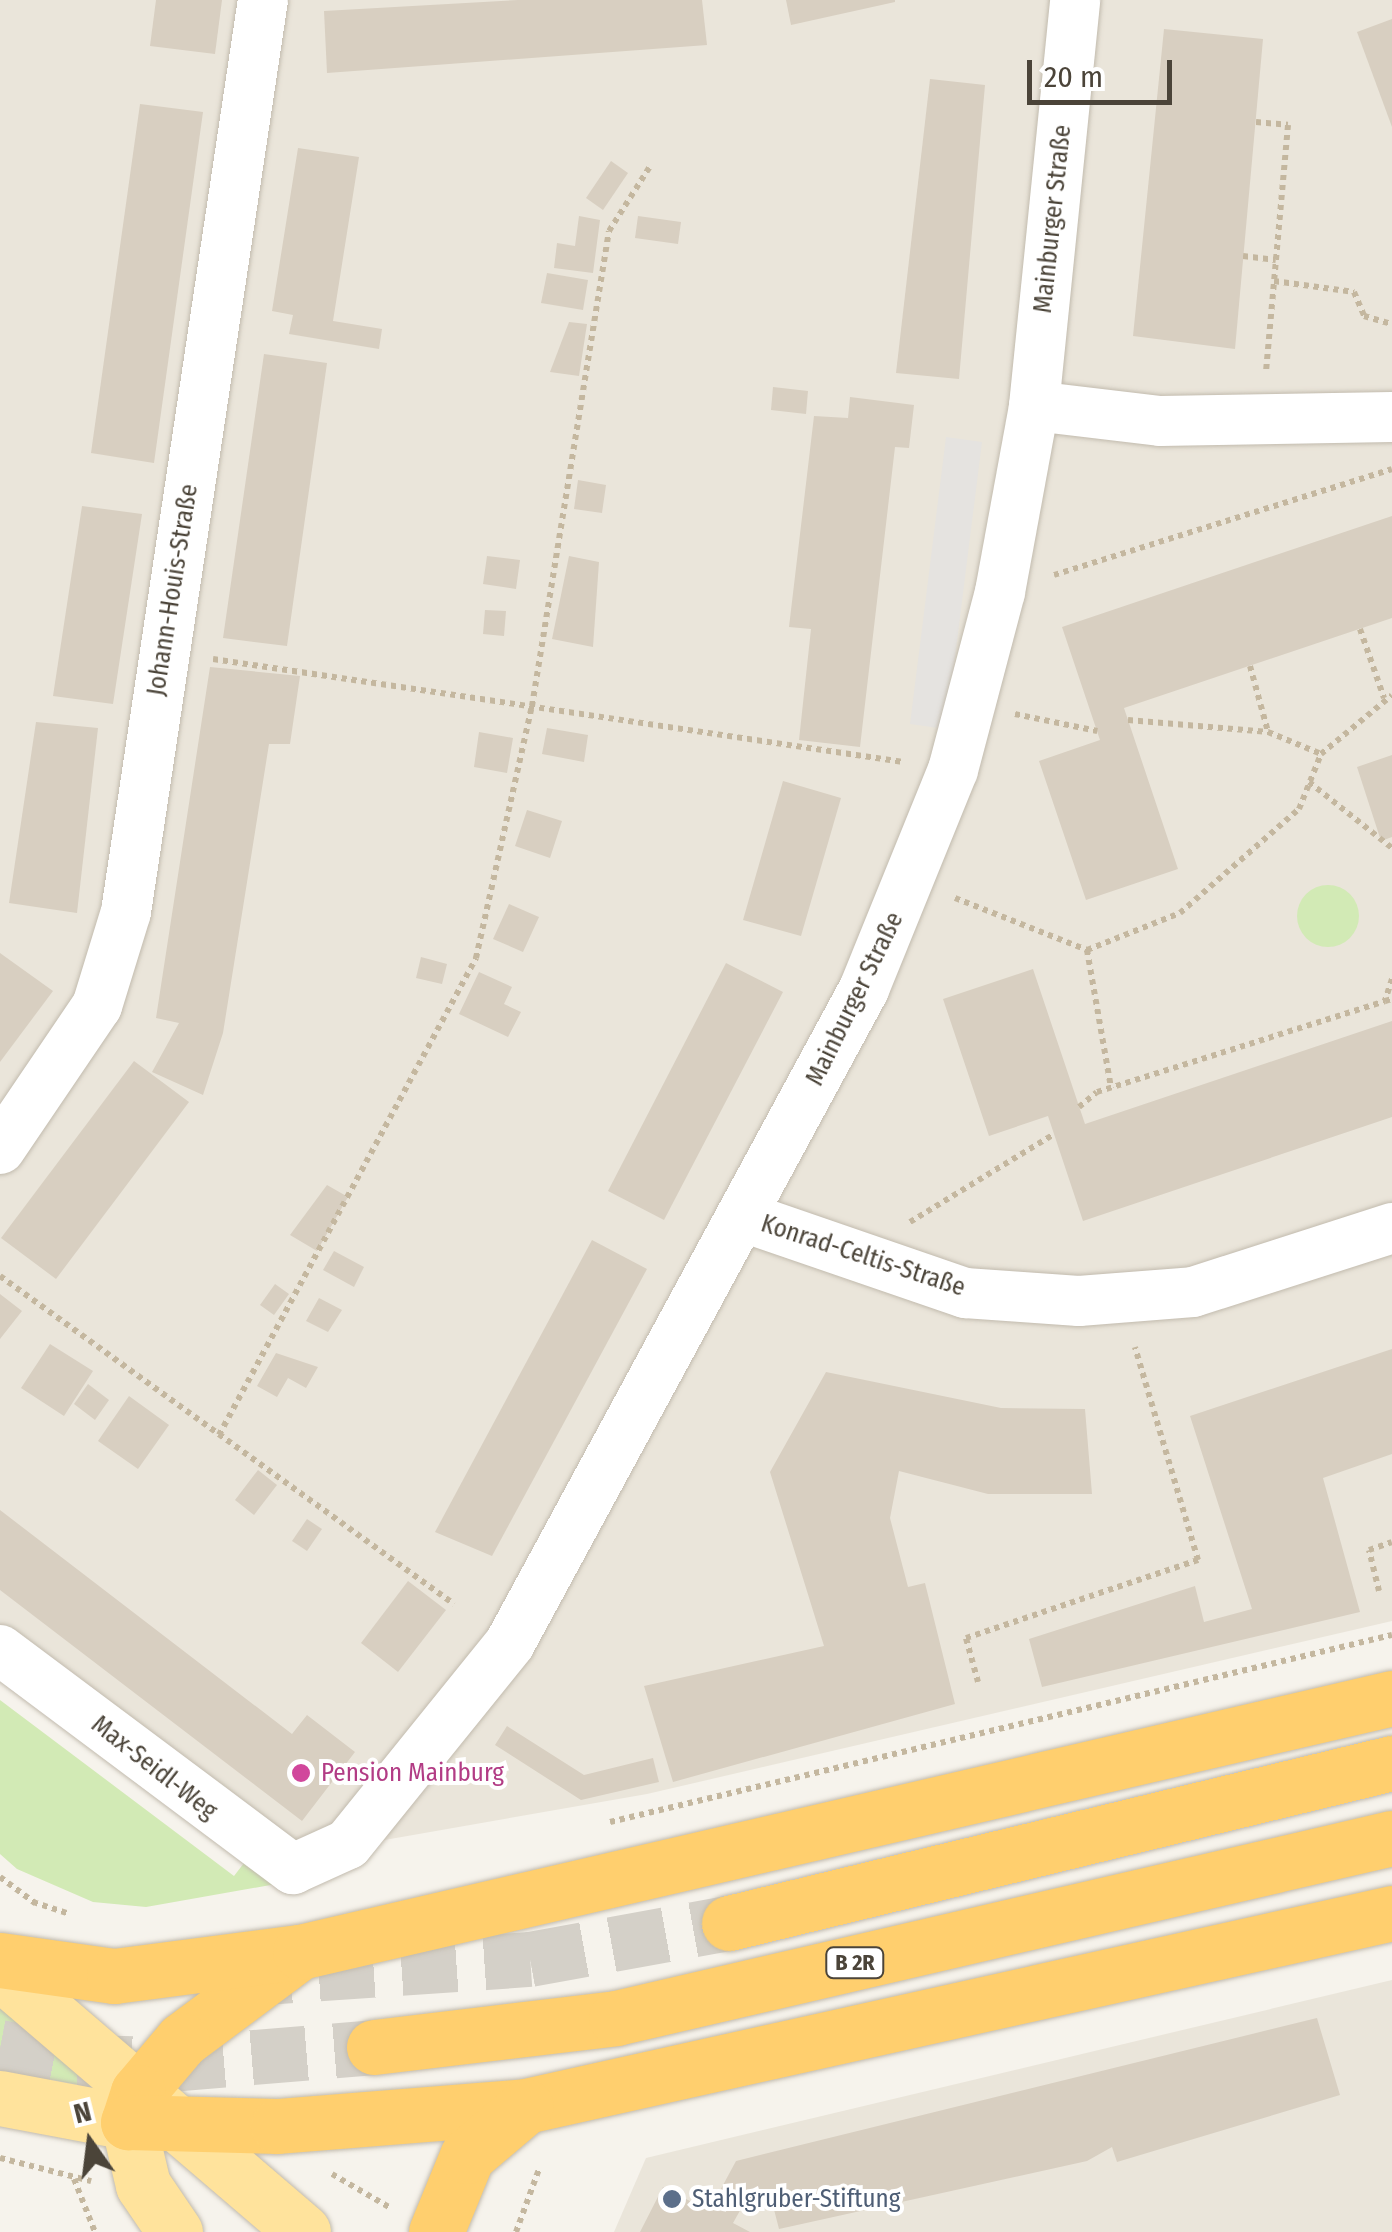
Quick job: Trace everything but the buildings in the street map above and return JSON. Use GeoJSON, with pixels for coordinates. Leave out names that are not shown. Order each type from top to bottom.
{"type":"FeatureCollection","features":[{"type":"Feature","properties":{"kind":"highway"},"geometry":{"type":"LineString","coordinates":[[0,1960],[114,1976],[300,1952],[1392,1698]]}},
{"type":"Feature","properties":{"kind":"highway"},"geometry":{"type":"LineString","coordinates":[[728,1922],[1392,1763]]}},
{"type":"Feature","properties":{"kind":"highway","name":"B 2R"},"geometry":{"type":"LineString","coordinates":[[374,2048],[616,2018],[1392,1838]]}},
{"type":"Feature","properties":{"kind":"highway"},"geometry":{"type":"LineString","coordinates":[[300,1952],[202,2022],[148,2113],[391,2120],[526,2106],[1392,1913]]}},
{"type":"Feature","properties":{"kind":"highway"},"geometry":{"type":"LineString","coordinates":[[436,2232],[466,2156],[526,2106]]}},
{"type":"Feature","properties":{"kind":"main road"},"geometry":{"type":"LineString","coordinates":[[0,1972],[148,2113],[302,2232]]}},
{"type":"Feature","properties":{"kind":"main road"},"geometry":{"type":"LineString","coordinates":[[0,2098],[148,2113]]}},
{"type":"Feature","properties":{"kind":"main road"},"geometry":{"type":"LineString","coordinates":[[148,2113],[143,2184],[175,2232]]}},
{"type":"Feature","properties":{"kind":"street","name":"Johann-Houis-Straße"},"geometry":{"type":"LineString","coordinates":[[0,1149],[71,1053],[115,962],[263,0]]}},
{"type":"Feature","properties":{"kind":"street","name":"Mainburger Straße"},"geometry":{"type":"LineString","coordinates":[[314,1866],[348,1844],[510,1643],[744,1217],[912,881],[952,770],[1000,592],[1034,406],[1074,0]]}},
{"type":"Feature","properties":{"kind":"street"},"geometry":{"type":"LineString","coordinates":[[1034,406],[1262,424],[1392,417]]}},
{"type":"Feature","properties":{"kind":"street","name":"Konrad-Celtis-Straße"},"geometry":{"type":"LineString","coordinates":[[744,1217],[964,1292],[1121,1302],[1193,1292],[1392,1228]]}},
{"type":"Feature","properties":{"kind":"street","name":"Max-Seidl-Weg"},"geometry":{"type":"LineString","coordinates":[[0,1650],[275,1861],[314,1866]]}},
{"type":"Feature","properties":{"kind":"path"},"geometry":{"type":"LineString","coordinates":[[1256,122],[1288,125],[1262,424]]}},
{"type":"Feature","properties":{"kind":"path"},"geometry":{"type":"LineString","coordinates":[[219,1435],[476,958],[532,706],[609,231],[649,168]]}},
{"type":"Feature","properties":{"kind":"path"},"geometry":{"type":"LineString","coordinates":[[1244,256],[1276,260]]}},
{"type":"Feature","properties":{"kind":"path"},"geometry":{"type":"LineString","coordinates":[[1274,281],[1354,292],[1364,316],[1392,324]]}},
{"type":"Feature","properties":{"kind":"path"},"geometry":{"type":"LineString","coordinates":[[1000,592],[1392,470]]}},
{"type":"Feature","properties":{"kind":"path"},"geometry":{"type":"LineString","coordinates":[[912,881],[1087,950],[1180,913],[1299,809],[1321,754],[1388,697],[1360,628]]}},
{"type":"Feature","properties":{"kind":"path"},"geometry":{"type":"LineString","coordinates":[[162,652],[952,770]]}},
{"type":"Feature","properties":{"kind":"path"},"geometry":{"type":"LineString","coordinates":[[1250,666],[1268,732]]}},
{"type":"Feature","properties":{"kind":"path"},"geometry":{"type":"LineString","coordinates":[[970,705],[1097,730]]}},
{"type":"Feature","properties":{"kind":"path"},"geometry":{"type":"LineString","coordinates":[[1128,720],[1268,732],[1321,754]]}},
{"type":"Feature","properties":{"kind":"path"},"geometry":{"type":"LineString","coordinates":[[1309,782],[1392,848]]}},
{"type":"Feature","properties":{"kind":"path"},"geometry":{"type":"LineString","coordinates":[[1087,950],[1111,1088]]}},
{"type":"Feature","properties":{"kind":"path"},"geometry":{"type":"LineString","coordinates":[[1079,1107],[1111,1088],[1388,1000],[1392,979]]}},
{"type":"Feature","properties":{"kind":"path"},"geometry":{"type":"LineString","coordinates":[[866,1261],[914,1218],[1054,1134]]}},
{"type":"Feature","properties":{"kind":"path"},"geometry":{"type":"LineString","coordinates":[[0,1276],[454,1604]]}},
{"type":"Feature","properties":{"kind":"path"},"geometry":{"type":"LineString","coordinates":[[978,1682],[966,1638],[1198,1560],[1121,1302]]}},
{"type":"Feature","properties":{"kind":"path"},"geometry":{"type":"LineString","coordinates":[[1379,1591],[1368,1550],[1392,1542]]}},
{"type":"Feature","properties":{"kind":"path"},"geometry":{"type":"LineString","coordinates":[[590,1827],[1392,1635]]}},
{"type":"Feature","properties":{"kind":"path"},"geometry":{"type":"LineString","coordinates":[[0,1877],[34,1902]]}},
{"type":"Feature","properties":{"kind":"path"},"geometry":{"type":"LineString","coordinates":[[516,2232],[522,2199],[546,2162]]}},
{"type":"Feature","properties":{"kind":"path"},"geometry":{"type":"LineString","coordinates":[[74,2180],[96,2232]]}},
{"type":"Feature","properties":{"kind":"shaded area"},"geometry":{"type":"Polygon","coordinates":[[[0,0],[1392,0],[1392,1621],[647,1794],[299,1855],[0,1636],[0,0]]]}},
{"type":"Feature","properties":{"kind":"shaded area"},"geometry":{"type":"Polygon","coordinates":[[[946,437],[982,442],[946,729],[910,724],[946,437]]]}},
{"type":"Feature","properties":{"kind":"shaded area"},"geometry":{"type":"Polygon","coordinates":[[[1392,1980],[1392,2232],[614,2232],[646,2158],[1392,1980]]]}},
{"type":"Feature","properties":{"kind":"green space"},"geometry":{"type":"Polygon","coordinates":[[[1328,885],[1350,894],[1359,916],[1350,938],[1328,947],[1306,938],[1297,916],[1306,894],[1328,885]]]}},
{"type":"Feature","properties":{"kind":"green space"},"geometry":{"type":"Polygon","coordinates":[[[0,1700],[234,1876],[244,1863],[276,1884],[146,1907],[93,1902],[17,1869],[0,1854],[0,1700]]]}},
{"type":"Feature","properties":{"kind":"green space"},"geometry":{"type":"Polygon","coordinates":[[[0,2003],[86,2080],[85,2086],[0,2070],[0,2003]]]}},
{"type":"Feature","properties":{"kind":"tunnel"},"geometry":{"type":"LineString","coordinates":[[236,1979],[530,1959],[729,1923]]}},
{"type":"Feature","properties":{"kind":"tunnel"},"geometry":{"type":"LineString","coordinates":[[0,2047],[77,2062],[169,2064],[374,2047]]}},
{"type":"Feature","properties":{"kind":"place","name":"Pension Mainburg"},"geometry":{"type":"Point","coordinates":[301,1773]}},
{"type":"Feature","properties":{"kind":"place","name":"Stahlgruber-Stiftung"},"geometry":{"type":"Point","coordinates":[672,2199]}}]}
